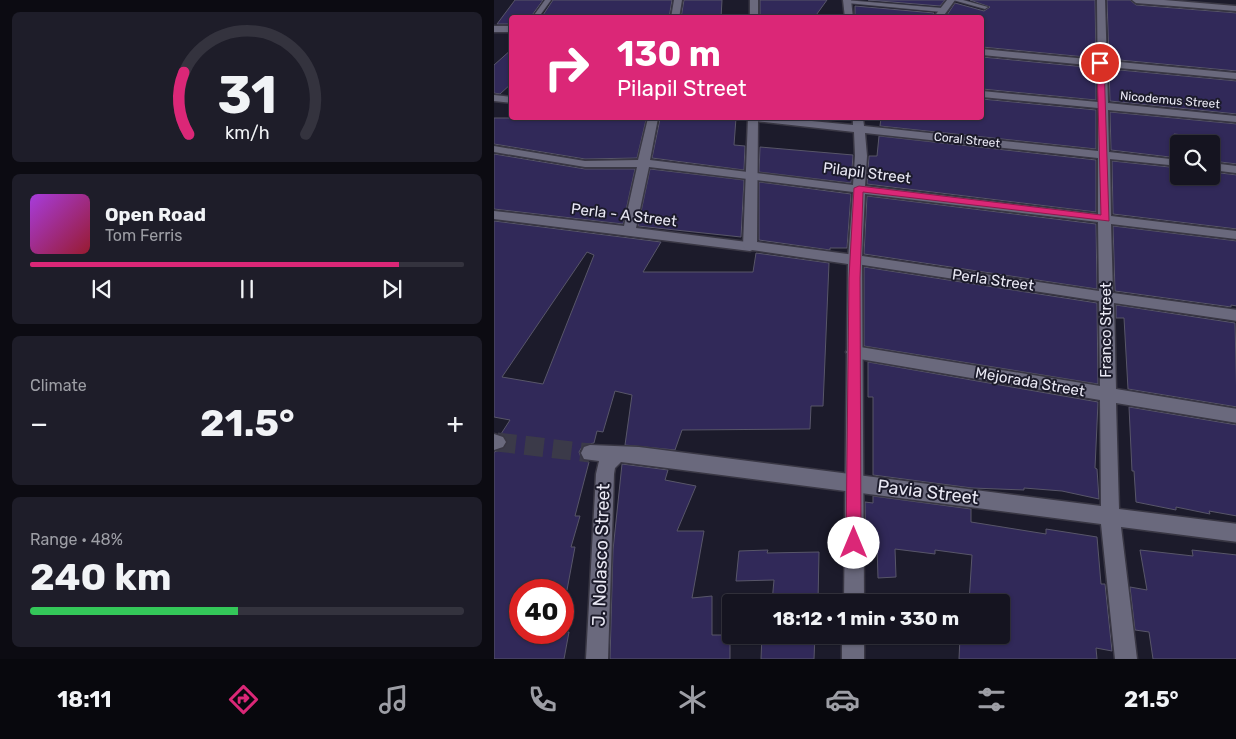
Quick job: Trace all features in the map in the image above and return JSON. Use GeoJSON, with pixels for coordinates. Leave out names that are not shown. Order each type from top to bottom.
{"type":"FeatureCollection","features":[{"type":"Feature","properties":{"kind":"street"},"geometry":{"type":"LineString","coordinates":[[676,15],[678,0]]}},
{"type":"Feature","properties":{"kind":"street"},"geometry":{"type":"LineString","coordinates":[[754,0],[754,15]]}},
{"type":"Feature","properties":{"kind":"street"},"geometry":{"type":"LineString","coordinates":[[847,0],[848,15]]}},
{"type":"Feature","properties":{"kind":"street"},"geometry":{"type":"LineString","coordinates":[[940,14],[951,0]]}},
{"type":"Feature","properties":{"kind":"street","name":"Franco Street"},"geometry":{"type":"LineString","coordinates":[[1101,0],[1100,63],[1106,218],[1106,395],[1110,516],[1126,659]]}},
{"type":"Feature","properties":{"kind":"street"},"geometry":{"type":"LineString","coordinates":[[1136,0],[1236,9]]}},
{"type":"Feature","properties":{"kind":"street"},"geometry":{"type":"LineString","coordinates":[[494,29],[509,29]]}},
{"type":"Feature","properties":{"kind":"street"},"geometry":{"type":"LineString","coordinates":[[984,52],[1236,76]]}},
{"type":"Feature","properties":{"kind":"street","name":"Nicodemus Street"},"geometry":{"type":"LineString","coordinates":[[984,94],[1236,119]]}},
{"type":"Feature","properties":{"kind":"street"},"geometry":{"type":"LineString","coordinates":[[494,98],[509,100]]}},
{"type":"Feature","properties":{"kind":"street"},"geometry":{"type":"LineString","coordinates":[[629,232],[653,120]]}},
{"type":"Feature","properties":{"kind":"street"},"geometry":{"type":"LineString","coordinates":[[750,246],[754,120]]}},
{"type":"Feature","properties":{"kind":"street","name":"Coral Street"},"geometry":{"type":"LineString","coordinates":[[796,120],[859,123],[1170,162]]}},
{"type":"Feature","properties":{"kind":"street"},"geometry":{"type":"LineString","coordinates":[[854,594],[854,352],[855,260],[861,156],[859,123]]}},
{"type":"Feature","properties":{"kind":"street","name":"Pilapil Street"},"geometry":{"type":"LineString","coordinates":[[494,150],[584,164],[643,164],[859,188],[1236,235]]}},
{"type":"Feature","properties":{"kind":"street"},"geometry":{"type":"LineString","coordinates":[[1220,168],[1236,170]]}},
{"type":"Feature","properties":{"kind":"street","name":"Perla - A Street"},"geometry":{"type":"LineString","coordinates":[[494,215],[750,246]]}},
{"type":"Feature","properties":{"kind":"street","name":"Perla Street"},"geometry":{"type":"LineString","coordinates":[[750,246],[1236,316]]}},
{"type":"Feature","properties":{"kind":"street","name":"Mejorada Street"},"geometry":{"type":"LineString","coordinates":[[854,352],[1236,416]]}},
{"type":"Feature","properties":{"kind":"street","name":"Pavia Street"},"geometry":{"type":"LineString","coordinates":[[590,453],[639,456],[1236,533]]}},
{"type":"Feature","properties":{"kind":"street","name":"J. Nolasco Street"},"geometry":{"type":"LineString","coordinates":[[597,659],[604,474],[607,464],[616,455]]}},
{"type":"Feature","properties":{"kind":"street"},"geometry":{"type":"LineString","coordinates":[[853,659],[854,644]]}},
{"type":"Feature","properties":{"kind":"lane"},"geometry":{"type":"LineString","coordinates":[[537,15],[548,0]]}},
{"type":"Feature","properties":{"kind":"lane"},"geometry":{"type":"LineString","coordinates":[[847,0],[940,14]]}},
{"type":"Feature","properties":{"kind":"lane"},"geometry":{"type":"LineString","coordinates":[[956,0],[985,7]]}},
{"type":"Feature","properties":{"kind":"building"},"geometry":{"type":"Polygon","coordinates":[[[515,0],[543,0],[532,15],[509,15],[509,24],[497,24],[515,0]]]}},
{"type":"Feature","properties":{"kind":"building"},"geometry":{"type":"Polygon","coordinates":[[[553,0],[672,0],[670,15],[543,15],[553,0]]]}},
{"type":"Feature","properties":{"kind":"building"},"geometry":{"type":"Polygon","coordinates":[[[684,0],[722,0],[721,15],[682,15],[684,0]]]}},
{"type":"Feature","properties":{"kind":"building"},"geometry":{"type":"Polygon","coordinates":[[[760,0],[827,0],[816,15],[760,15],[760,0]]]}},
{"type":"Feature","properties":{"kind":"building"},"geometry":{"type":"Polygon","coordinates":[[[868,0],[945,0],[940,6],[868,0]]]}},
{"type":"Feature","properties":{"kind":"building"},"geometry":{"type":"Polygon","coordinates":[[[970,0],[1095,0],[1096,58],[984,47],[984,15],[947,15],[955,3],[984,11],[990,7],[970,0]]]}},
{"type":"Feature","properties":{"kind":"building"},"geometry":{"type":"Polygon","coordinates":[[[1107,0],[1130,0],[1136,5],[1237,13],[1237,71],[1109,59],[1107,0]]]}},
{"type":"Feature","properties":{"kind":"building"},"geometry":{"type":"Polygon","coordinates":[[[855,6],[934,13],[933,15],[855,15],[855,6]]]}},
{"type":"Feature","properties":{"kind":"building"},"geometry":{"type":"Polygon","coordinates":[[[509,52],[509,86],[500,94],[494,93],[494,65],[509,52]]]}},
{"type":"Feature","properties":{"kind":"building"},"geometry":{"type":"Polygon","coordinates":[[[984,57],[1096,68],[1096,100],[984,89],[984,57]]]}},
{"type":"Feature","properties":{"kind":"building"},"geometry":{"type":"Polygon","coordinates":[[[1109,69],[1237,81],[1237,114],[1110,101],[1109,69]]]}},
{"type":"Feature","properties":{"kind":"building"},"geometry":{"type":"Polygon","coordinates":[[[984,99],[1096,110],[1096,149],[880,126],[881,120],[984,120],[984,99]]]}},
{"type":"Feature","properties":{"kind":"building"},"geometry":{"type":"Polygon","coordinates":[[[1110,112],[1237,124],[1237,164],[1220,162],[1220,135],[1170,135],[1170,157],[1111,150],[1110,112]]]}},
{"type":"Feature","properties":{"kind":"building"},"geometry":{"type":"Polygon","coordinates":[[[494,118],[509,118],[509,120],[646,120],[637,158],[585,159],[494,144],[494,118]]]}},
{"type":"Feature","properties":{"kind":"building"},"geometry":{"type":"Polygon","coordinates":[[[660,120],[736,120],[734,145],[745,146],[744,170],[652,158],[660,120]]]}},
{"type":"Feature","properties":{"kind":"building"},"geometry":{"type":"Polygon","coordinates":[[[879,136],[1096,160],[1096,212],[867,184],[869,156],[877,156],[879,136]]]}},
{"type":"Feature","properties":{"kind":"building"},"geometry":{"type":"Polygon","coordinates":[[[760,147],[853,155],[851,183],[759,172],[760,147]]]}},
{"type":"Feature","properties":{"kind":"building"},"geometry":{"type":"Polygon","coordinates":[[[494,154],[585,169],[635,169],[623,224],[494,209],[494,154]]]}},
{"type":"Feature","properties":{"kind":"building"},"geometry":{"type":"Polygon","coordinates":[[[1112,161],[1170,167],[1170,185],[1220,185],[1220,173],[1237,175],[1237,229],[1113,214],[1112,161]]]}},
{"type":"Feature","properties":{"kind":"building"},"geometry":{"type":"Polygon","coordinates":[[[650,169],[744,180],[741,237],[638,226],[650,169]]]}},
{"type":"Feature","properties":{"kind":"building"},"geometry":{"type":"Polygon","coordinates":[[[759,182],[851,194],[847,248],[830,248],[830,250],[759,240],[759,182]]]}},
{"type":"Feature","properties":{"kind":"building"},"geometry":{"type":"Polygon","coordinates":[[[867,196],[1096,224],[1097,289],[864,254],[867,196]]]}},
{"type":"Feature","properties":{"kind":"building"},"geometry":{"type":"Polygon","coordinates":[[[494,221],[661,242],[643,272],[753,272],[756,253],[829,263],[823,406],[811,406],[810,429],[682,430],[675,450],[625,445],[632,395],[615,391],[603,432],[597,431],[594,443],[583,445],[579,452],[582,460],[589,462],[575,516],[580,516],[571,547],[575,547],[569,579],[509,579],[509,644],[567,644],[564,659],[494,659],[494,452],[504,449],[508,443],[501,434],[510,420],[494,417],[494,221]],[[587,252],[502,377],[543,384],[594,255],[587,252]]]}},
{"type":"Feature","properties":{"kind":"building"},"geometry":{"type":"Polygon","coordinates":[[[1113,226],[1237,241],[1237,306],[1231,305],[1231,307],[1115,291],[1113,226]]]}},
{"type":"Feature","properties":{"kind":"building"},"geometry":{"type":"Polygon","coordinates":[[[864,267],[1097,303],[1098,384],[864,346],[864,267]]]}},
{"type":"Feature","properties":{"kind":"building"},"geometry":{"type":"Polygon","coordinates":[[[1116,305],[1235,323],[1237,407],[1128,389],[1124,318],[1116,318],[1116,305]]]}},
{"type":"Feature","properties":{"kind":"building"},"geometry":{"type":"Polygon","coordinates":[[[868,362],[1098,402],[1095,468],[1097,469],[1099,499],[1062,491],[1024,488],[1024,490],[972,488],[873,475],[873,397],[868,397],[868,362]]]}},
{"type":"Feature","properties":{"kind":"building"},"geometry":{"type":"Polygon","coordinates":[[[1129,407],[1237,425],[1237,516],[1209,511],[1210,514],[1176,507],[1176,510],[1136,502],[1134,471],[1132,471],[1129,407]]]}},
{"type":"Feature","properties":{"kind":"building"},"geometry":{"type":"Polygon","coordinates":[[[622,464],[668,470],[665,480],[696,486],[677,531],[704,531],[692,598],[712,596],[712,635],[722,635],[722,644],[730,644],[730,659],[610,659],[613,550],[622,464]]]}},
{"type":"Feature","properties":{"kind":"building"},"geometry":{"type":"Polygon","coordinates":[[[873,496],[971,509],[971,522],[1046,534],[1046,529],[1097,537],[1101,584],[1105,584],[1112,651],[1096,648],[1097,659],[959,659],[960,644],[1010,644],[1010,594],[970,594],[972,555],[935,550],[935,554],[895,549],[896,577],[878,578],[877,545],[866,544],[865,502],[873,503],[873,496]]]}},
{"type":"Feature","properties":{"kind":"building"},"geometry":{"type":"Polygon","coordinates":[[[768,550],[767,553],[819,552],[818,594],[773,594],[774,580],[736,581],[739,551],[768,550]]]}},
{"type":"Feature","properties":{"kind":"building"},"geometry":{"type":"Polygon","coordinates":[[[1140,550],[1193,556],[1192,550],[1237,555],[1237,659],[1153,659],[1149,632],[1135,630],[1130,587],[1147,590],[1140,550]]]}},
{"type":"Feature","properties":{"kind":"building"},"geometry":{"type":"Polygon","coordinates":[[[762,644],[815,644],[814,659],[761,659],[762,644]]]}},
{"type":"Feature","properties":{"kind":"tunnel"},"geometry":{"type":"LineString","coordinates":[[497,442],[590,453]]}},
{"type":"Feature","properties":{"kind":"route"},"geometry":{"type":"LineString","coordinates":[[854,543],[854,278],[859,188],[1106,218],[1100,63]]}}]}
